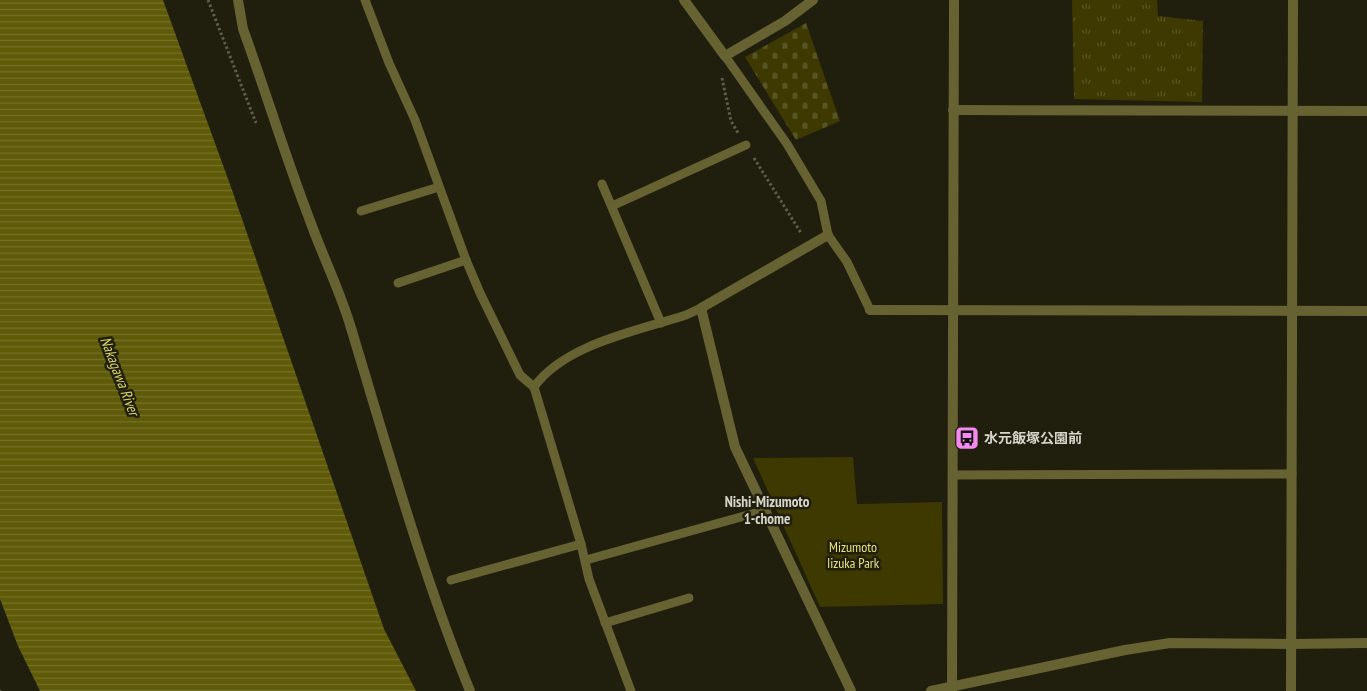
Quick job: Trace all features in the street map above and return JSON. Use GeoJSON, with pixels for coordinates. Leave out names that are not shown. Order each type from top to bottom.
{"type":"FeatureCollection","features":[{"type":"Feature","properties":{"kind":"street"},"geometry":{"type":"LineString","coordinates":[[238,0],[244,29],[283,146],[309,220],[351,326],[376,415],[431,585],[470,691]]}},
{"type":"Feature","properties":{"kind":"street"},"geometry":{"type":"LineString","coordinates":[[684,0],[725,56],[785,21],[813,0]]}},
{"type":"Feature","properties":{"kind":"street"},"geometry":{"type":"LineString","coordinates":[[952,689],[954,0]]}},
{"type":"Feature","properties":{"kind":"street"},"geometry":{"type":"LineString","coordinates":[[1291,691],[1293,0]]}},
{"type":"Feature","properties":{"kind":"street"},"geometry":{"type":"LineString","coordinates":[[953,110],[1367,111]]}},
{"type":"Feature","properties":{"kind":"street"},"geometry":{"type":"LineString","coordinates":[[828,235],[701,308],[735,447],[851,691]]}},
{"type":"Feature","properties":{"kind":"street"},"geometry":{"type":"LineString","coordinates":[[870,310],[1367,311]]}},
{"type":"Feature","properties":{"kind":"street"},"geometry":{"type":"LineString","coordinates":[[931,691],[952,689],[1125,650],[1170,643],[1367,643]]}},
{"type":"Feature","properties":{"kind":"lane"},"geometry":{"type":"LineString","coordinates":[[365,0],[389,63],[415,120],[466,260],[520,375],[534,387],[586,560],[589,579],[631,691]]}},
{"type":"Feature","properties":{"kind":"lane"},"geometry":{"type":"LineString","coordinates":[[725,56],[787,144],[821,201],[828,235],[847,262],[870,310]]}},
{"type":"Feature","properties":{"kind":"lane"},"geometry":{"type":"LineString","coordinates":[[612,206],[746,145]]}},
{"type":"Feature","properties":{"kind":"lane"},"geometry":{"type":"LineString","coordinates":[[602,184],[661,323]]}},
{"type":"Feature","properties":{"kind":"lane"},"geometry":{"type":"LineString","coordinates":[[360,212],[439,186]]}},
{"type":"Feature","properties":{"kind":"lane"},"geometry":{"type":"LineString","coordinates":[[398,283],[466,260]]}},
{"type":"Feature","properties":{"kind":"lane"},"geometry":{"type":"LineString","coordinates":[[534,387],[542,375],[583,348],[686,315],[701,308]]}},
{"type":"Feature","properties":{"kind":"lane"},"geometry":{"type":"LineString","coordinates":[[953,475],[1292,474]]}},
{"type":"Feature","properties":{"kind":"lane"},"geometry":{"type":"LineString","coordinates":[[586,560],[766,510]]}},
{"type":"Feature","properties":{"kind":"lane"},"geometry":{"type":"LineString","coordinates":[[451,580],[581,544]]}},
{"type":"Feature","properties":{"kind":"lane"},"geometry":{"type":"LineString","coordinates":[[605,624],[689,598]]}},
{"type":"Feature","properties":{"kind":"path"},"geometry":{"type":"LineString","coordinates":[[208,0],[256,123]]}},
{"type":"Feature","properties":{"kind":"green space"},"geometry":{"type":"Polygon","coordinates":[[[1072,0],[1157,0],[1158,16],[1203,21],[1202,102],[1074,99],[1072,0]]]}},
{"type":"Feature","properties":{"kind":"green space"},"geometry":{"type":"Polygon","coordinates":[[[806,23],[840,121],[796,140],[745,57],[806,23]]]}},
{"type":"Feature","properties":{"kind":"green space","name":"Mizumoto Iizuka Park"},"geometry":{"type":"Polygon","coordinates":[[[853,457],[857,504],[942,502],[943,604],[820,607],[753,458],[853,457]]]}},
{"type":"Feature","properties":{"kind":"water","name":"Nakagawa River"},"geometry":{"type":"Polygon","coordinates":[[[0,0],[163,0],[232,190],[384,629],[416,691],[40,691],[18,646],[0,599],[0,0]]]}},
{"type":"Feature","properties":{"kind":"place","name":"水元飯塚公園前"},"geometry":{"type":"Point","coordinates":[967,438]}},
{"type":"Feature","properties":{"kind":"district","name":"Nishi-Mizumoto 1-chome"},"geometry":{"type":"Point","coordinates":[767,510]}}]}
